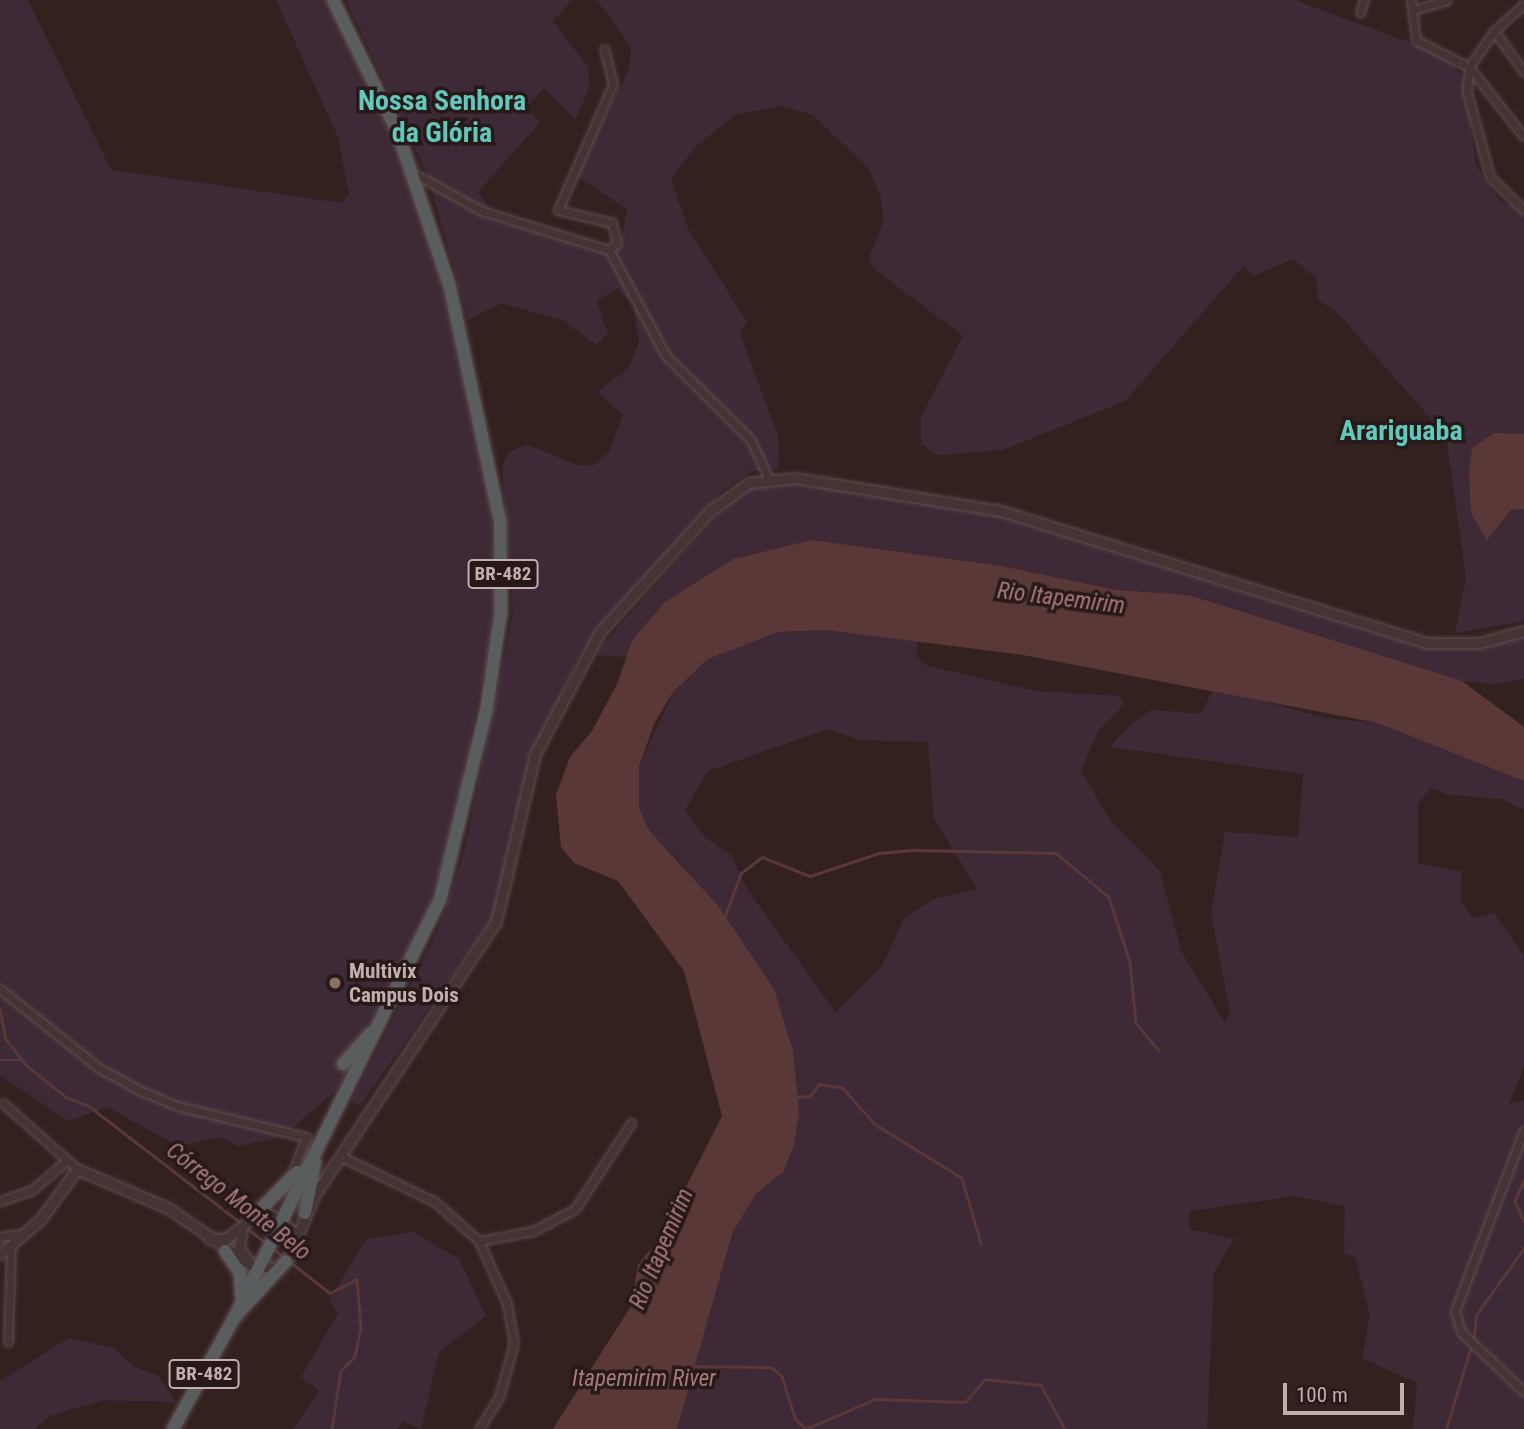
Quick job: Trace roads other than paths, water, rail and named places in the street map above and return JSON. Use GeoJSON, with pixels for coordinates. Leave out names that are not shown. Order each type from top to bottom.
{"type":"FeatureCollection","features":[{"type":"Feature","properties":{"kind":"highway","name":"BR-482"},"geometry":{"type":"LineString","coordinates":[[173,1429],[241,1305],[254,1266],[284,1213],[382,1019],[450,870],[486,712],[503,590],[493,477],[449,284],[415,174],[333,0]]}},
{"type":"Feature","properties":{"kind":"highway"},"geometry":{"type":"LineString","coordinates":[[343,1064],[382,1019]]}},
{"type":"Feature","properties":{"kind":"highway"},"geometry":{"type":"LineString","coordinates":[[253,1217],[286,1188],[320,1141]]}},
{"type":"Feature","properties":{"kind":"highway"},"geometry":{"type":"LineString","coordinates":[[309,1202],[320,1141]]}},
{"type":"Feature","properties":{"kind":"highway"},"geometry":{"type":"LineString","coordinates":[[225,1251],[240,1273],[241,1305]]}},
{"type":"Feature","properties":{"kind":"highway"},"geometry":{"type":"LineString","coordinates":[[234,1318],[286,1261]]}},
{"type":"Feature","properties":{"kind":"street"},"geometry":{"type":"LineString","coordinates":[[1360,13],[1364,0]]}},
{"type":"Feature","properties":{"kind":"street"},"geometry":{"type":"LineString","coordinates":[[1412,0],[1416,40],[1469,67],[1524,137]]}},
{"type":"Feature","properties":{"kind":"street"},"geometry":{"type":"LineString","coordinates":[[1413,10],[1447,0]]}},
{"type":"Feature","properties":{"kind":"street"},"geometry":{"type":"LineString","coordinates":[[1523,9],[1494,32],[1469,67],[1467,92],[1480,157],[1490,177],[1524,210]]}},
{"type":"Feature","properties":{"kind":"street"},"geometry":{"type":"LineString","coordinates":[[1494,32],[1524,72]]}},
{"type":"Feature","properties":{"kind":"street"},"geometry":{"type":"LineString","coordinates":[[604,49],[613,84],[558,210],[612,223],[617,243],[608,250]]}},
{"type":"Feature","properties":{"kind":"street"},"geometry":{"type":"LineString","coordinates":[[415,174],[482,211],[608,250],[666,356],[750,439],[769,479]]}},
{"type":"Feature","properties":{"kind":"street"},"geometry":{"type":"LineString","coordinates":[[3,1103],[54,1142],[66,1161],[77,1169],[151,1199],[225,1251],[254,1266],[286,1261],[309,1202],[496,922],[535,754],[600,632],[730,493],[769,479],[795,478],[1013,514],[1428,643],[1479,643],[1524,631]]}},
{"type":"Feature","properties":{"kind":"street"},"geometry":{"type":"LineString","coordinates":[[0,989],[99,1068],[139,1090],[177,1106],[306,1137],[286,1188]]}},
{"type":"Feature","properties":{"kind":"street"},"geometry":{"type":"LineString","coordinates":[[479,1241],[533,1231],[575,1209],[631,1123]]}},
{"type":"Feature","properties":{"kind":"street"},"geometry":{"type":"LineString","coordinates":[[1524,1130],[1455,1311],[1461,1332],[1524,1392]]}},
{"type":"Feature","properties":{"kind":"street"},"geometry":{"type":"LineString","coordinates":[[340,1156],[435,1202],[479,1241],[507,1304],[514,1343],[499,1397],[479,1429]]}},
{"type":"Feature","properties":{"kind":"street"},"geometry":{"type":"LineString","coordinates":[[0,1201],[32,1189],[66,1161]]}},
{"type":"Feature","properties":{"kind":"street"},"geometry":{"type":"LineString","coordinates":[[0,1254],[11,1249],[29,1232],[77,1169]]}},
{"type":"Feature","properties":{"kind":"street"},"geometry":{"type":"LineString","coordinates":[[209,1239],[242,1229],[253,1217],[284,1213],[309,1202]]}},
{"type":"Feature","properties":{"kind":"street"},"geometry":{"type":"LineString","coordinates":[[284,1213],[293,1246]]}},
{"type":"Feature","properties":{"kind":"street"},"geometry":{"type":"LineString","coordinates":[[242,1229],[239,1247],[254,1266]]}},
{"type":"Feature","properties":{"kind":"street"},"geometry":{"type":"LineString","coordinates":[[0,1237],[29,1232]]}},
{"type":"Feature","properties":{"kind":"street"},"geometry":{"type":"LineString","coordinates":[[8,1342],[11,1249]]}},
{"type":"Feature","properties":{"kind":"water"},"geometry":{"type":"Polygon","coordinates":[[[1494,433],[1524,434],[1524,509],[1511,510],[1487,540],[1471,513],[1469,472],[1472,448],[1494,433]]]}},
{"type":"Feature","properties":{"kind":"water","name":"Itapemirim River"},"geometry":{"type":"Polygon","coordinates":[[[813,540],[1002,566],[1117,590],[1189,595],[1462,681],[1524,727],[1524,781],[1378,723],[1023,655],[825,630],[778,632],[708,659],[673,692],[654,724],[639,767],[639,807],[648,829],[719,907],[774,989],[793,1051],[799,1114],[793,1148],[783,1172],[756,1194],[733,1231],[677,1429],[553,1429],[631,1306],[638,1265],[661,1236],[722,1116],[684,971],[618,881],[574,863],[561,847],[556,795],[570,757],[592,731],[618,682],[632,641],[665,602],[733,559],[813,540]]]}},
{"type":"Feature","properties":{"kind":"waterway"},"geometry":{"type":"LineString","coordinates":[[724,918],[741,873],[762,857],[810,876],[879,853],[915,850],[1056,853],[1109,897],[1130,962],[1136,1023],[1159,1050]]}},
{"type":"Feature","properties":{"kind":"waterway","name":"Córrego Monte Belo"},"geometry":{"type":"LineString","coordinates":[[0,1009],[6,1039],[27,1066],[66,1097],[89,1106],[241,1223]]}},
{"type":"Feature","properties":{"kind":"waterway"},"geometry":{"type":"LineString","coordinates":[[0,1060],[21,1060]]}},
{"type":"Feature","properties":{"kind":"waterway"},"geometry":{"type":"LineString","coordinates":[[795,1097],[810,1096],[819,1084],[843,1088],[875,1124],[962,1178],[981,1243]]}},
{"type":"Feature","properties":{"kind":"waterway"},"geometry":{"type":"LineString","coordinates":[[1524,1181],[1515,1201],[1524,1221]]}},
{"type":"Feature","properties":{"kind":"waterway","name":"Córrego Monte Belo"},"geometry":{"type":"LineString","coordinates":[[246,1227],[266,1243]]}},
{"type":"Feature","properties":{"kind":"waterway"},"geometry":{"type":"LineString","coordinates":[[1474,1338],[1476,1315],[1524,1248]]}},
{"type":"Feature","properties":{"kind":"waterway","name":"Córrego Monte Belo"},"geometry":{"type":"LineString","coordinates":[[274,1249],[285,1258]]}},
{"type":"Feature","properties":{"kind":"waterway","name":"Córrego Monte Belo"},"geometry":{"type":"LineString","coordinates":[[290,1262],[330,1293],[357,1279],[361,1328],[355,1357],[341,1371],[332,1429]]}},
{"type":"Feature","properties":{"kind":"waterway"},"geometry":{"type":"LineString","coordinates":[[1446,1429],[1470,1350]]}},
{"type":"Feature","properties":{"kind":"waterway"},"geometry":{"type":"LineString","coordinates":[[695,1366],[771,1367],[782,1376],[795,1418],[806,1429],[875,1399],[965,1402],[985,1379],[1041,1385],[1065,1429]]}},
{"type":"Feature","properties":{"kind":"place","name":"Multivix Campus Dois"},"geometry":{"type":"Point","coordinates":[335,983]}},
{"type":"Feature","properties":{"kind":"district","name":"Nossa Senhora da Glória"},"geometry":{"type":"Point","coordinates":[442,117]}},
{"type":"Feature","properties":{"kind":"district","name":"Arariguaba"},"geometry":{"type":"Point","coordinates":[1401,431]}},
{"type":"Feature","properties":{"kind":"water label","name":"Rio Itapemirim"},"geometry":{"type":"Point","coordinates":[1061,599]}},
{"type":"Feature","properties":{"kind":"water label","name":"Rio Itapemirim"},"geometry":{"type":"Point","coordinates":[662,1249]}}]}
